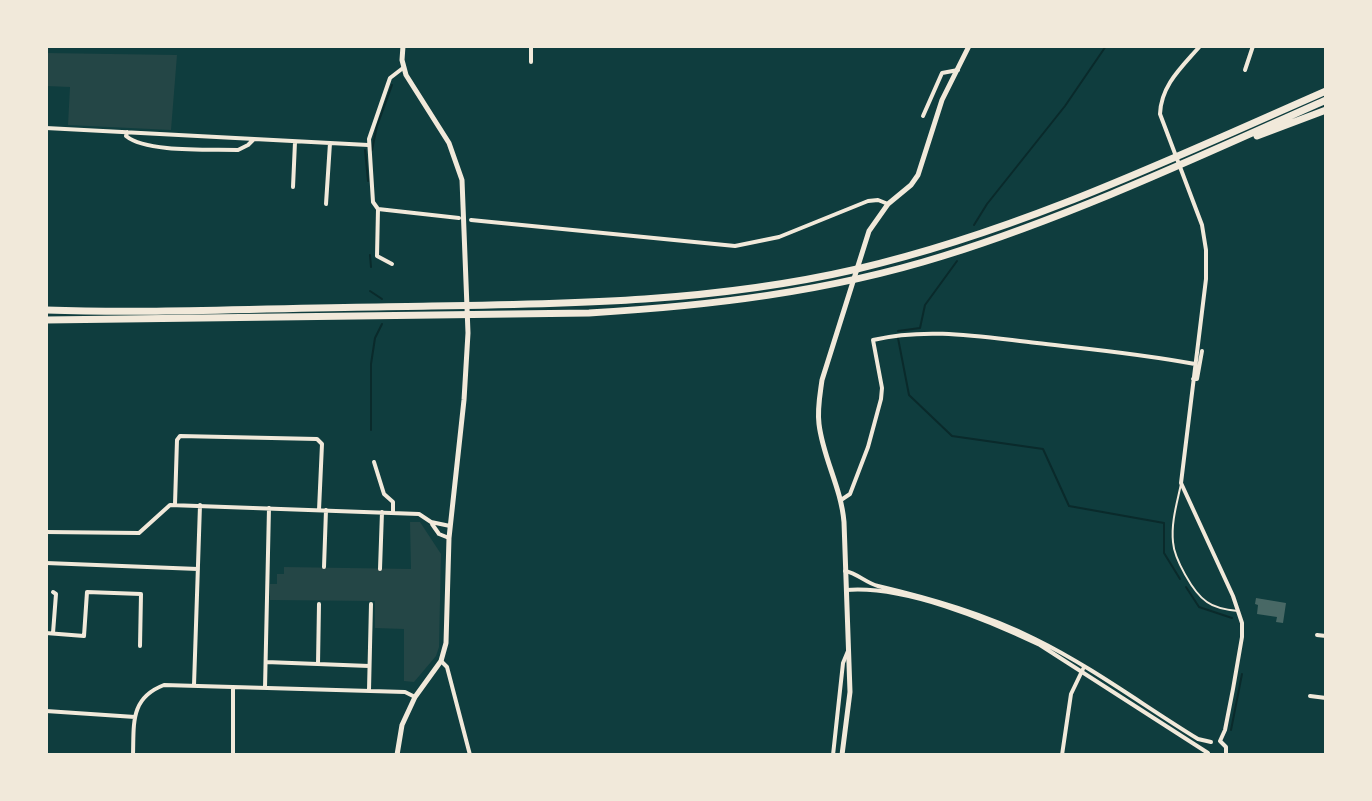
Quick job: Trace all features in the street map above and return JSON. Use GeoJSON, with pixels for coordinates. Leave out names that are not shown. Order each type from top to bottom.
{"type":"FeatureCollection","features":[{"type":"Feature","properties":{"kind":"highway"},"geometry":{"type":"LineString","coordinates":[[46,310],[588,304],[678,299],[770,286],[857,269],[991,230],[1145,170],[1326,91]]}},
{"type":"Feature","properties":{"kind":"highway"},"geometry":{"type":"LineString","coordinates":[[46,320],[589,313],[677,308],[774,295],[941,257],[1046,220],[1326,100]]}},
{"type":"Feature","properties":{"kind":"highway"},"geometry":{"type":"LineString","coordinates":[[1213,151],[1326,110]]}},
{"type":"Feature","properties":{"kind":"street"},"geometry":{"type":"LineString","coordinates":[[397,755],[402,725],[415,697],[441,661],[446,643],[449,538],[468,333],[462,180],[449,143],[403,68],[403,46]]}},
{"type":"Feature","properties":{"kind":"street"},"geometry":{"type":"LineString","coordinates":[[531,46],[531,62]]}},
{"type":"Feature","properties":{"kind":"street"},"geometry":{"type":"LineString","coordinates":[[842,755],[849,716],[845,571],[841,500],[821,439],[818,413],[822,380],[873,223],[918,175],[938,109],[969,46]]}},
{"type":"Feature","properties":{"kind":"street"},"geometry":{"type":"LineString","coordinates":[[1200,46],[1172,78],[1164,92],[1160,114],[1202,225],[1206,250],[1206,279],[1181,483],[1239,611],[1242,637],[1225,730],[1220,741]]}},
{"type":"Feature","properties":{"kind":"street"},"geometry":{"type":"LineString","coordinates":[[1245,70],[1253,46]]}},
{"type":"Feature","properties":{"kind":"street"},"geometry":{"type":"LineString","coordinates":[[392,264],[377,256],[378,209],[373,202],[368,145],[390,78],[403,68]]}},
{"type":"Feature","properties":{"kind":"street"},"geometry":{"type":"LineString","coordinates":[[923,116],[942,73],[958,70]]}},
{"type":"Feature","properties":{"kind":"street"},"geometry":{"type":"LineString","coordinates":[[46,128],[368,145]]}},
{"type":"Feature","properties":{"kind":"street"},"geometry":{"type":"LineString","coordinates":[[127,132],[126,136],[134,142],[172,147],[238,150],[253,140]]}},
{"type":"Feature","properties":{"kind":"street"},"geometry":{"type":"LineString","coordinates":[[293,187],[295,141]]}},
{"type":"Feature","properties":{"kind":"street"},"geometry":{"type":"LineString","coordinates":[[326,204],[330,143]]}},
{"type":"Feature","properties":{"kind":"street"},"geometry":{"type":"LineString","coordinates":[[471,220],[735,246],[779,237],[868,201],[878,200],[888,204]]}},
{"type":"Feature","properties":{"kind":"street"},"geometry":{"type":"LineString","coordinates":[[378,209],[459,218]]}},
{"type":"Feature","properties":{"kind":"street"},"geometry":{"type":"LineString","coordinates":[[841,500],[850,494],[854,485],[881,399],[882,388],[873,340],[924,333],[970,335],[1195,364]]}},
{"type":"Feature","properties":{"kind":"street"},"geometry":{"type":"LineString","coordinates":[[1193,379],[1197,379],[1202,351]]}},
{"type":"Feature","properties":{"kind":"street"},"geometry":{"type":"LineString","coordinates":[[175,504],[177,440],[180,436],[317,439],[322,444],[319,510]]}},
{"type":"Feature","properties":{"kind":"street"},"geometry":{"type":"LineString","coordinates":[[374,462],[384,494],[393,504],[393,512]]}},
{"type":"Feature","properties":{"kind":"street"},"geometry":{"type":"LineString","coordinates":[[46,532],[139,533],[167,506],[175,504],[419,514],[431,522],[450,526]]}},
{"type":"Feature","properties":{"kind":"street"},"geometry":{"type":"LineString","coordinates":[[194,685],[200,505]]}},
{"type":"Feature","properties":{"kind":"street"},"geometry":{"type":"LineString","coordinates":[[265,688],[269,508]]}},
{"type":"Feature","properties":{"kind":"street"},"geometry":{"type":"LineString","coordinates":[[324,567],[326,510]]}},
{"type":"Feature","properties":{"kind":"street"},"geometry":{"type":"LineString","coordinates":[[380,569],[382,512]]}},
{"type":"Feature","properties":{"kind":"street"},"geometry":{"type":"LineString","coordinates":[[431,522],[439,534],[449,538]]}},
{"type":"Feature","properties":{"kind":"street"},"geometry":{"type":"LineString","coordinates":[[46,563],[198,569]]}},
{"type":"Feature","properties":{"kind":"street"},"geometry":{"type":"LineString","coordinates":[[845,571],[868,583],[938,600],[1035,639],[1198,739],[1220,741]]}},
{"type":"Feature","properties":{"kind":"street"},"geometry":{"type":"LineString","coordinates":[[846,590],[862,587],[963,612],[1040,645],[1083,669],[1208,754],[1211,742]]}},
{"type":"Feature","properties":{"kind":"street"},"geometry":{"type":"LineString","coordinates":[[53,592],[56,600],[53,633]]}},
{"type":"Feature","properties":{"kind":"street"},"geometry":{"type":"LineString","coordinates":[[46,633],[84,636],[87,592],[141,594],[140,646]]}},
{"type":"Feature","properties":{"kind":"street"},"geometry":{"type":"LineString","coordinates":[[318,664],[319,604]]}},
{"type":"Feature","properties":{"kind":"street"},"geometry":{"type":"LineString","coordinates":[[369,690],[371,604]]}},
{"type":"Feature","properties":{"kind":"street"},"geometry":{"type":"LineString","coordinates":[[1317,635],[1326,636]]}},
{"type":"Feature","properties":{"kind":"street"},"geometry":{"type":"LineString","coordinates":[[833,755],[843,663],[849,648]]}},
{"type":"Feature","properties":{"kind":"street"},"geometry":{"type":"LineString","coordinates":[[441,661],[447,667],[470,755]]}},
{"type":"Feature","properties":{"kind":"street"},"geometry":{"type":"LineString","coordinates":[[266,662],[369,666]]}},
{"type":"Feature","properties":{"kind":"street"},"geometry":{"type":"LineString","coordinates":[[1062,755],[1071,694],[1083,669]]}},
{"type":"Feature","properties":{"kind":"street"},"geometry":{"type":"LineString","coordinates":[[133,755],[135,712],[150,690],[168,684],[369,690],[405,692],[415,697]]}},
{"type":"Feature","properties":{"kind":"street"},"geometry":{"type":"LineString","coordinates":[[233,687],[233,755]]}},
{"type":"Feature","properties":{"kind":"street"},"geometry":{"type":"LineString","coordinates":[[1310,696],[1326,698]]}},
{"type":"Feature","properties":{"kind":"street"},"geometry":{"type":"LineString","coordinates":[[46,711],[135,717]]}},
{"type":"Feature","properties":{"kind":"street"},"geometry":{"type":"LineString","coordinates":[[1220,741],[1226,747],[1226,755]]}},
{"type":"Feature","properties":{"kind":"lane"},"geometry":{"type":"LineString","coordinates":[[1181,483],[1172,532],[1178,562],[1204,601],[1239,611]]}},
{"type":"Feature","properties":{"kind":"shaded area"},"geometry":{"type":"Polygon","coordinates":[[[46,53],[177,55],[171,130],[68,125],[70,87],[46,86],[46,53]]]}},
{"type":"Feature","properties":{"kind":"shaded area"},"geometry":{"type":"Polygon","coordinates":[[[410,522],[420,522],[441,554],[439,647],[436,656],[414,682],[404,681],[404,629],[375,628],[375,601],[270,600],[270,584],[277,584],[277,574],[284,574],[284,567],[411,569],[410,522]]]}},
{"type":"Feature","properties":{"kind":"building"},"geometry":{"type":"Polygon","coordinates":[[[1256,598],[1286,603],[1283,623],[1276,622],[1277,617],[1257,614],[1256,598]]]}},
{"type":"Feature","properties":{"kind":"waterway"},"geometry":{"type":"LineString","coordinates":[[974,225],[987,204],[1065,106],[1106,46]]}},
{"type":"Feature","properties":{"kind":"waterway"},"geometry":{"type":"LineString","coordinates":[[372,150],[392,85]]}},
{"type":"Feature","properties":{"kind":"waterway"},"geometry":{"type":"LineString","coordinates":[[365,150],[368,181]]}},
{"type":"Feature","properties":{"kind":"waterway"},"geometry":{"type":"LineString","coordinates":[[370,255],[371,267]]}},
{"type":"Feature","properties":{"kind":"waterway"},"geometry":{"type":"LineString","coordinates":[[898,331],[920,328],[925,305],[957,261]]}},
{"type":"Feature","properties":{"kind":"waterway"},"geometry":{"type":"LineString","coordinates":[[370,291],[382,299]]}},
{"type":"Feature","properties":{"kind":"waterway"},"geometry":{"type":"LineString","coordinates":[[371,430],[371,364],[375,338],[382,324]]}},
{"type":"Feature","properties":{"kind":"waterway"},"geometry":{"type":"LineString","coordinates":[[898,338],[909,395],[952,436],[1043,449],[1069,506],[1164,523],[1164,553],[1180,579]]}},
{"type":"Feature","properties":{"kind":"waterway"},"geometry":{"type":"LineString","coordinates":[[1186,587],[1199,607],[1232,618]]}},
{"type":"Feature","properties":{"kind":"waterway"},"geometry":{"type":"LineString","coordinates":[[1231,730],[1242,674]]}}]}
